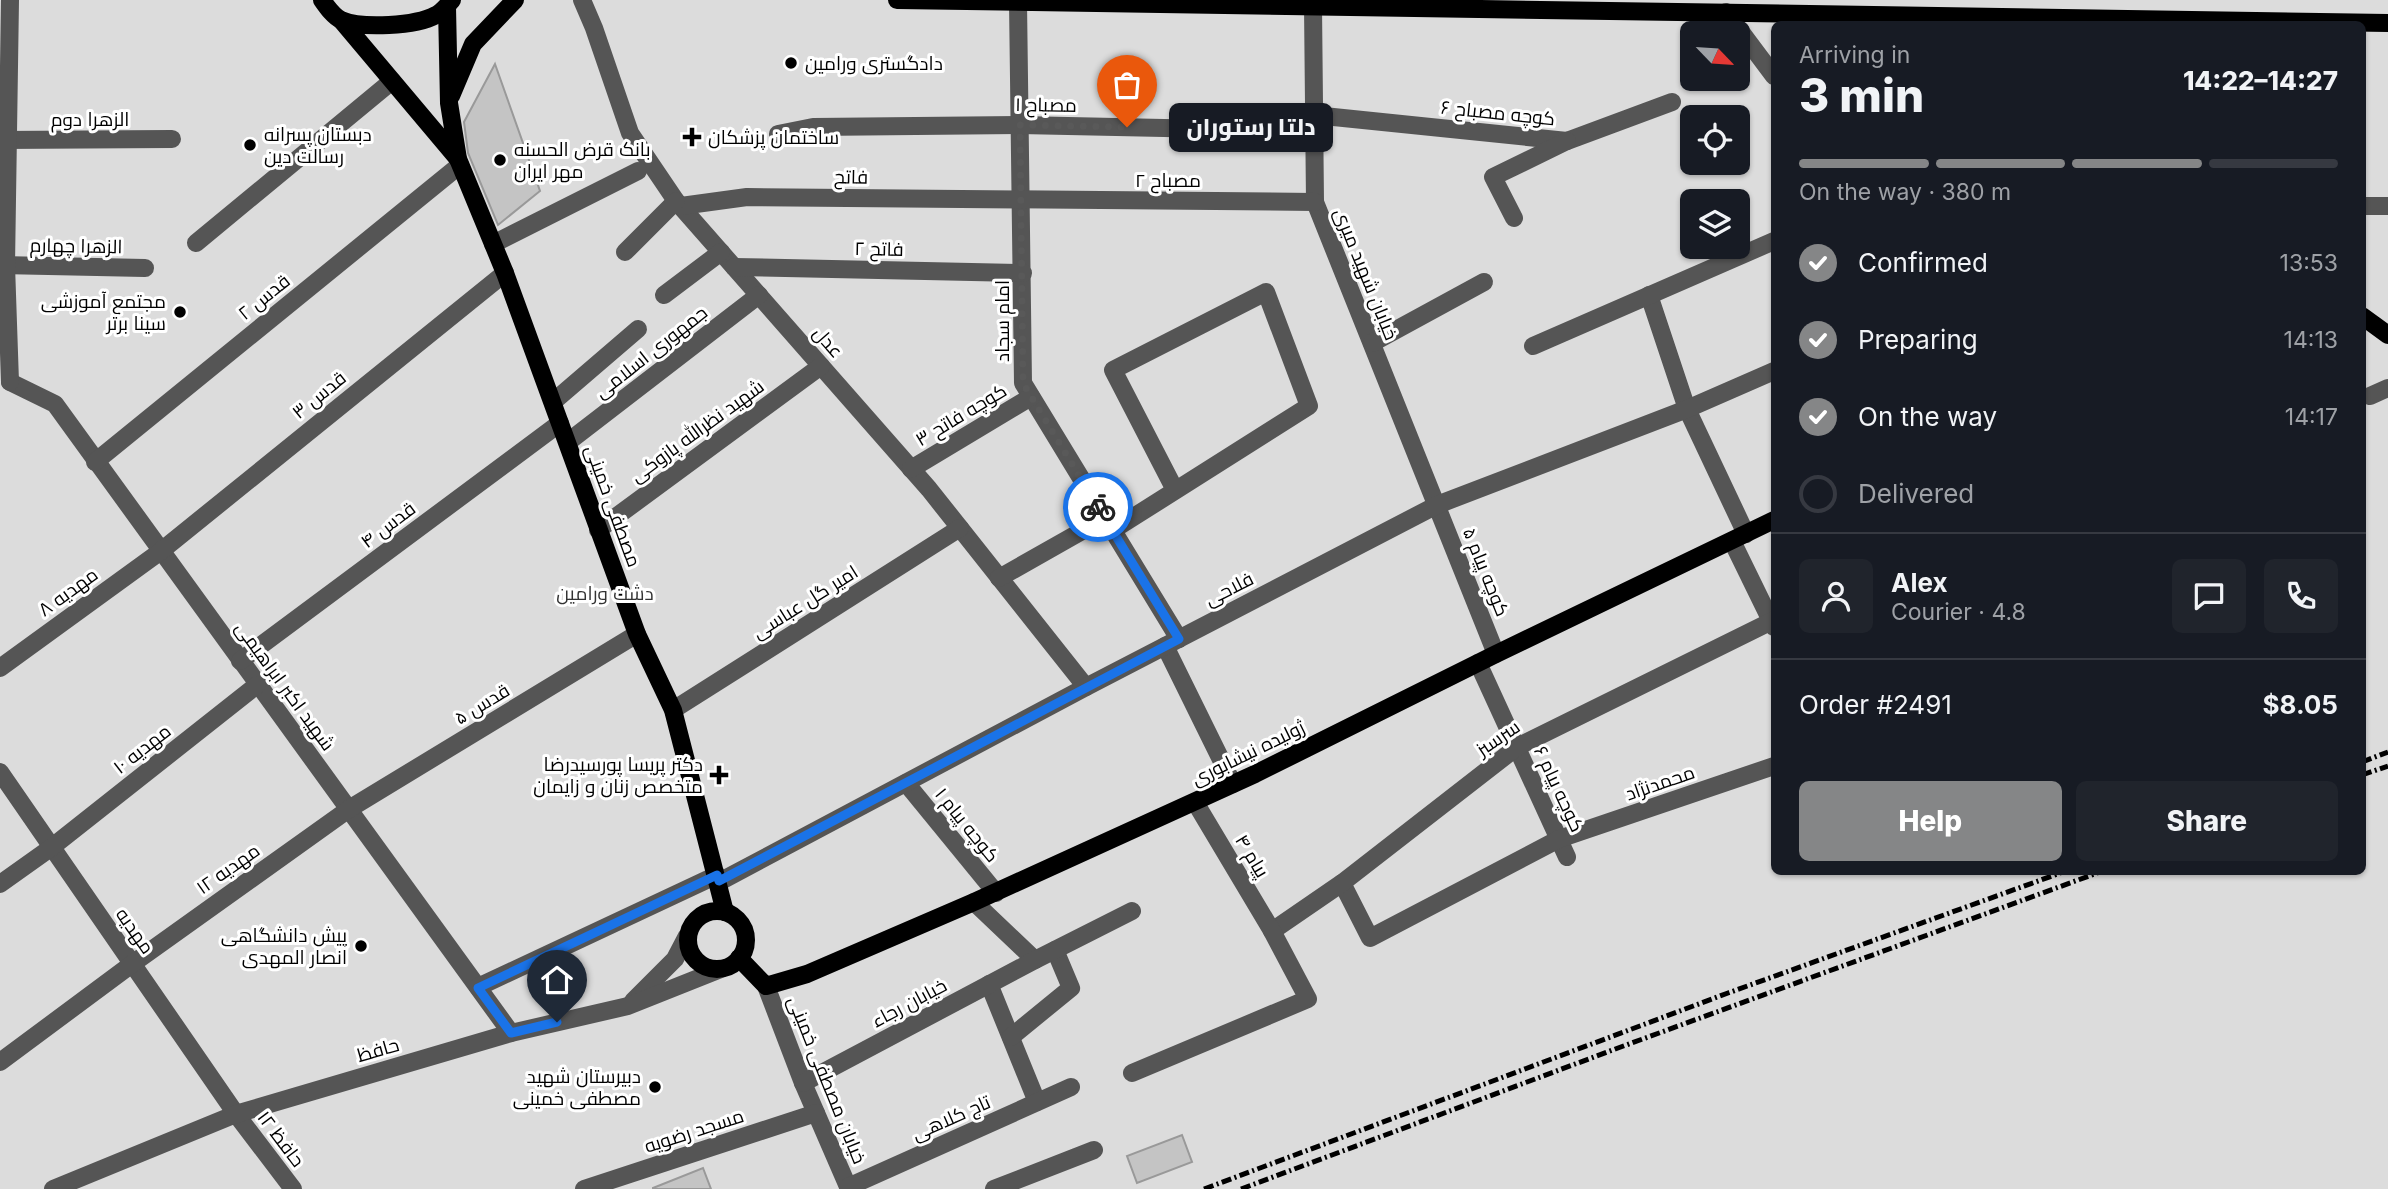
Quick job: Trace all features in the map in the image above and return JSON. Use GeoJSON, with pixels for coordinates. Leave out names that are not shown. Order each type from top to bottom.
{"type":"FeatureCollection","features":[{"type":"Feature","properties":{"kind":"main road"},"geometry":{"type":"LineString","coordinates":[[322,0],[459,162]]}},
{"type":"Feature","properties":{"kind":"main road"},"geometry":{"type":"LineString","coordinates":[[449,103],[473,44],[515,0]]}},
{"type":"Feature","properties":{"kind":"main road"},"geometry":{"type":"LineString","coordinates":[[897,0],[1726,12],[1839,19],[2135,21]]}},
{"type":"Feature","properties":{"kind":"main road"},"geometry":{"type":"LineString","coordinates":[[341,20],[366,25],[411,23],[434,16],[449,4]]}},
{"type":"Feature","properties":{"kind":"main road"},"geometry":{"type":"LineString","coordinates":[[449,4],[449,103],[459,162]]}},
{"type":"Feature","properties":{"kind":"main road"},"geometry":{"type":"LineString","coordinates":[[2366,23],[2388,23]]}},
{"type":"Feature","properties":{"kind":"main road","name":"مصطفی خمینی"},"geometry":{"type":"LineString","coordinates":[[459,162],[505,273],[637,634],[673,710],[725,912]]}},
{"type":"Feature","properties":{"kind":"main road"},"geometry":{"type":"LineString","coordinates":[[2366,319],[2388,335]]}},
{"type":"Feature","properties":{"kind":"main road","name":"ژولیده نیشابوری"},"geometry":{"type":"LineString","coordinates":[[766,986],[807,974],[996,893],[1195,802],[1771,522]]}},
{"type":"Feature","properties":{"kind":"main road"},"geometry":{"type":"LineString","coordinates":[[705,912],[725,912],[741,923],[745,931],[744,950],[732,965],[712,969],[696,961],[688,945],[687,936],[697,918],[705,912]]}},
{"type":"Feature","properties":{"kind":"main road"},"geometry":{"type":"LineString","coordinates":[[739,958],[766,986]]}},
{"type":"Feature","properties":{"kind":"street"},"geometry":{"type":"LineString","coordinates":[[5,387],[4,140],[10,0]]}},
{"type":"Feature","properties":{"kind":"street","name":"عدل"},"geometry":{"type":"LineString","coordinates":[[582,0],[629,133],[679,204],[911,469],[1086,687]]}},
{"type":"Feature","properties":{"kind":"street","name":"امام سجاد"},"geometry":{"type":"LineString","coordinates":[[1018,2],[1023,383],[1109,524],[1172,643],[1233,784]]}},
{"type":"Feature","properties":{"kind":"street","name":"خیابان شهید میری"},"geometry":{"type":"LineString","coordinates":[[1313,6],[1315,202],[1437,505]]}},
{"type":"Feature","properties":{"kind":"street"},"geometry":{"type":"LineString","coordinates":[[1726,12],[1771,72]]}},
{"type":"Feature","properties":{"kind":"street"},"geometry":{"type":"LineString","coordinates":[[196,243],[392,81]]}},
{"type":"Feature","properties":{"kind":"street","name":"کوچه مصباح ۶"},"geometry":{"type":"LineString","coordinates":[[1314,123],[1567,141],[1672,102]]}},
{"type":"Feature","properties":{"kind":"street","name":"مصباح ۱"},"geometry":{"type":"LineString","coordinates":[[778,134],[813,127],[1314,123]]}},
{"type":"Feature","properties":{"kind":"street","name":"الزهرا دوم"},"geometry":{"type":"LineString","coordinates":[[4,140],[172,139]]}},
{"type":"Feature","properties":{"kind":"street"},"geometry":{"type":"LineString","coordinates":[[1514,218],[1493,177],[1567,141]]}},
{"type":"Feature","properties":{"kind":"street","name":"قدس ۲"},"geometry":{"type":"LineString","coordinates":[[95,462],[459,162]]}},
{"type":"Feature","properties":{"kind":"street"},"geometry":{"type":"LineString","coordinates":[[493,244],[638,171]]}},
{"type":"Feature","properties":{"kind":"street","name":"فاتح"},"geometry":{"type":"LineString","coordinates":[[679,204],[747,197],[1021,201]]}},
{"type":"Feature","properties":{"kind":"street","name":"مصباح ۲"},"geometry":{"type":"LineString","coordinates":[[1021,201],[1315,202]]}},
{"type":"Feature","properties":{"kind":"street"},"geometry":{"type":"LineString","coordinates":[[625,253],[679,204]]}},
{"type":"Feature","properties":{"kind":"street"},"geometry":{"type":"LineString","coordinates":[[2366,206],[2388,206]]}},
{"type":"Feature","properties":{"kind":"street"},"geometry":{"type":"LineString","coordinates":[[1533,345],[1771,242]]}},
{"type":"Feature","properties":{"kind":"street"},"geometry":{"type":"LineString","coordinates":[[664,295],[721,251]]}},
{"type":"Feature","properties":{"kind":"street","name":"الزهرا چهارم"},"geometry":{"type":"LineString","coordinates":[[3,265],[145,268]]}},
{"type":"Feature","properties":{"kind":"street","name":"فاتح ۲"},"geometry":{"type":"LineString","coordinates":[[734,267],[1023,272]]}},
{"type":"Feature","properties":{"kind":"street","name":"قدس ۳"},"geometry":{"type":"LineString","coordinates":[[160,551],[505,273]]}},
{"type":"Feature","properties":{"kind":"street"},"geometry":{"type":"LineString","coordinates":[[1371,343],[1484,282]]}},
{"type":"Feature","properties":{"kind":"street"},"geometry":{"type":"LineString","coordinates":[[999,578],[1175,490],[1309,406],[1266,292],[1113,370],[1175,490]]}},
{"type":"Feature","properties":{"kind":"street","name":"جمهوری اسلامی"},"geometry":{"type":"LineString","coordinates":[[568,442],[759,295]]}},
{"type":"Feature","properties":{"kind":"street"},"geometry":{"type":"LineString","coordinates":[[1649,295],[1686,409],[1771,616]]}},
{"type":"Feature","properties":{"kind":"street"},"geometry":{"type":"LineString","coordinates":[[553,402],[638,329]]}},
{"type":"Feature","properties":{"kind":"street","name":"شهید نظرالله پازوکی"},"geometry":{"type":"LineString","coordinates":[[598,530],[821,366]]}},
{"type":"Feature","properties":{"kind":"street","name":"فلاحی"},"geometry":{"type":"LineString","coordinates":[[478,988],[718,878],[906,783],[1437,505],[1686,409],[1771,372]]}},
{"type":"Feature","properties":{"kind":"street","name":"شهید اکبر ابراهیمی"},"geometry":{"type":"LineString","coordinates":[[5,387],[55,404],[511,1033]]}},
{"type":"Feature","properties":{"kind":"street"},"geometry":{"type":"LineString","coordinates":[[2370,396],[2388,388]]}},
{"type":"Feature","properties":{"kind":"street","name":"کوچه فاتح ۳"},"geometry":{"type":"LineString","coordinates":[[911,469],[1031,397]]}},
{"type":"Feature","properties":{"kind":"street","name":"قدس ۴"},"geometry":{"type":"LineString","coordinates":[[240,661],[560,423]]}},
{"type":"Feature","properties":{"kind":"street","name":"کوچه پیام ۵"},"geometry":{"type":"LineString","coordinates":[[1437,505],[1496,654]]}},
{"type":"Feature","properties":{"kind":"street","name":"امیر گل عباسی"},"geometry":{"type":"LineString","coordinates":[[673,710],[960,528]]}},
{"type":"Feature","properties":{"kind":"street","name":"مهدیه ۸"},"geometry":{"type":"LineString","coordinates":[[0,668],[160,551]]}},
{"type":"Feature","properties":{"kind":"street","name":"سرسبز"},"geometry":{"type":"LineString","coordinates":[[1272,931],[1342,883],[1517,747],[1771,624]]}},
{"type":"Feature","properties":{"kind":"street","name":"قدس ۵"},"geometry":{"type":"LineString","coordinates":[[349,809],[637,634]]}},
{"type":"Feature","properties":{"kind":"street","name":"کوچه پیام ۶"},"geometry":{"type":"LineString","coordinates":[[1478,663],[1567,857]]}},
{"type":"Feature","properties":{"kind":"street","name":"مهدیه ۱۰"},"geometry":{"type":"LineString","coordinates":[[0,884],[52,847],[257,685]]}},
{"type":"Feature","properties":{"kind":"street","name":"محمدنژاد"},"geometry":{"type":"LineString","coordinates":[[1342,883],[1370,938],[1559,839],[1771,767]]}},
{"type":"Feature","properties":{"kind":"street","name":"مهدیه"},"geometry":{"type":"LineString","coordinates":[[0,772],[236,1114]]}},
{"type":"Feature","properties":{"kind":"street","name":"کوچه پیام ۱"},"geometry":{"type":"LineString","coordinates":[[906,783],[996,893]]}},
{"type":"Feature","properties":{"kind":"street","name":"پیام ۴"},"geometry":{"type":"LineString","coordinates":[[1132,1073],[1308,999],[1272,931],[1195,802]]}},
{"type":"Feature","properties":{"kind":"street","name":"مهدیه ۱۲"},"geometry":{"type":"LineString","coordinates":[[0,1062],[349,809]]}},
{"type":"Feature","properties":{"kind":"street"},"geometry":{"type":"LineString","coordinates":[[974,902],[1035,960]]}},
{"type":"Feature","properties":{"kind":"street","name":"خیابان رجاء"},"geometry":{"type":"LineString","coordinates":[[803,1083],[1035,960],[1132,912]]}},
{"type":"Feature","properties":{"kind":"street"},"geometry":{"type":"LineString","coordinates":[[628,1006],[675,959],[687,936]]}},
{"type":"Feature","properties":{"kind":"street"},"geometry":{"type":"LineString","coordinates":[[1011,1037],[1071,988],[1055,950]]}},
{"type":"Feature","properties":{"kind":"street","name":"حافظ"},"geometry":{"type":"LineString","coordinates":[[53,1189],[88,1183],[236,1114],[511,1033],[628,1006],[722,968]]}},
{"type":"Feature","properties":{"kind":"street"},"geometry":{"type":"LineString","coordinates":[[989,984],[1037,1102]]}},
{"type":"Feature","properties":{"kind":"street","name":"خیابان مصطفی خمینی"},"geometry":{"type":"LineString","coordinates":[[766,986],[803,1083],[849,1188]]}},
{"type":"Feature","properties":{"kind":"street","name":"تاج کلاهی"},"geometry":{"type":"LineString","coordinates":[[849,1188],[1071,1087]]}},
{"type":"Feature","properties":{"kind":"street","name":"مسجد رضویه"},"geometry":{"type":"LineString","coordinates":[[584,1189],[816,1113]]}},
{"type":"Feature","properties":{"kind":"street","name":"حافظ ۱۲"},"geometry":{"type":"LineString","coordinates":[[236,1114],[293,1189]]}},
{"type":"Feature","properties":{"kind":"street"},"geometry":{"type":"LineString","coordinates":[[993,1189],[1094,1150]]}},
{"type":"Feature","properties":{"kind":"green space","name":"دشت ورامین"},"geometry":{"type":"Polygon","coordinates":[[[0,0],[2388,0],[2388,1189],[0,1189],[0,0]]]}},
{"type":"Feature","properties":{"kind":"building","name":"بانک قرض الحسنه مهر ایران"},"geometry":{"type":"Polygon","coordinates":[[[495,64],[540,191],[498,225],[468,153],[464,122],[495,64]]]}},
{"type":"Feature","properties":{"kind":"building"},"geometry":{"type":"Polygon","coordinates":[[[1182,1135],[1192,1162],[1137,1183],[1127,1156],[1182,1135]]]}},
{"type":"Feature","properties":{"kind":"building"},"geometry":{"type":"Polygon","coordinates":[[[703,1168],[711,1189],[653,1189],[653,1188],[703,1168]]]}},
{"type":"Feature","properties":{"kind":"railway"},"geometry":{"type":"LineString","coordinates":[[2366,760],[2388,752]]}},
{"type":"Feature","properties":{"kind":"railway"},"geometry":{"type":"LineString","coordinates":[[2366,774],[2388,766]]}},
{"type":"Feature","properties":{"kind":"railway"},"geometry":{"type":"LineString","coordinates":[[1204,1189],[1728,993],[2055,875]]}},
{"type":"Feature","properties":{"kind":"railway"},"geometry":{"type":"LineString","coordinates":[[1241,1189],[2092,875]]}},
{"type":"Feature","properties":{"kind":"way so far"},"geometry":{"type":"LineString","coordinates":[[1098,507],[1023,383],[1020,125],[1127,127]]}},
{"type":"Feature","properties":{"kind":"place","name":"دادگستری ورامین"},"geometry":{"type":"Point","coordinates":[791,63]}},
{"type":"Feature","properties":{"kind":"place","name":"دلتا رستوران"},"geometry":{"type":"Point","coordinates":[1127,127]}},
{"type":"Feature","properties":{"kind":"place","name":"ساختمان پزشکان"},"geometry":{"type":"Point","coordinates":[692,137]}},
{"type":"Feature","properties":{"kind":"place","name":"دبستان پسرانه رسالت دین"},"geometry":{"type":"Point","coordinates":[250,145]}},
{"type":"Feature","properties":{"kind":"place","name":"بانک قرض الحسنه مهر ایران"},"geometry":{"type":"Point","coordinates":[500,160]}},
{"type":"Feature","properties":{"kind":"place","name":"مجتمع آموزشی سینا برتر"},"geometry":{"type":"Point","coordinates":[180,312]}},
{"type":"Feature","properties":{"kind":"place","name":"دکتر پریسا پورسیدرضا متخصص زنان و زایمان"},"geometry":{"type":"Point","coordinates":[719,775]}},
{"type":"Feature","properties":{"kind":"place","name":"پیش دانشگاهی انصار المهدی"},"geometry":{"type":"Point","coordinates":[361,946]}},
{"type":"Feature","properties":{"kind":"place","name":"دبیرستان شهید مصطفی خمینی"},"geometry":{"type":"Point","coordinates":[655,1087]}},
{"type":"Feature","properties":{"kind":"route"},"geometry":{"type":"LineString","coordinates":[[557,1022],[511,1033],[478,988],[717,875],[719,881],[1179,639],[1098,507]]}}]}
